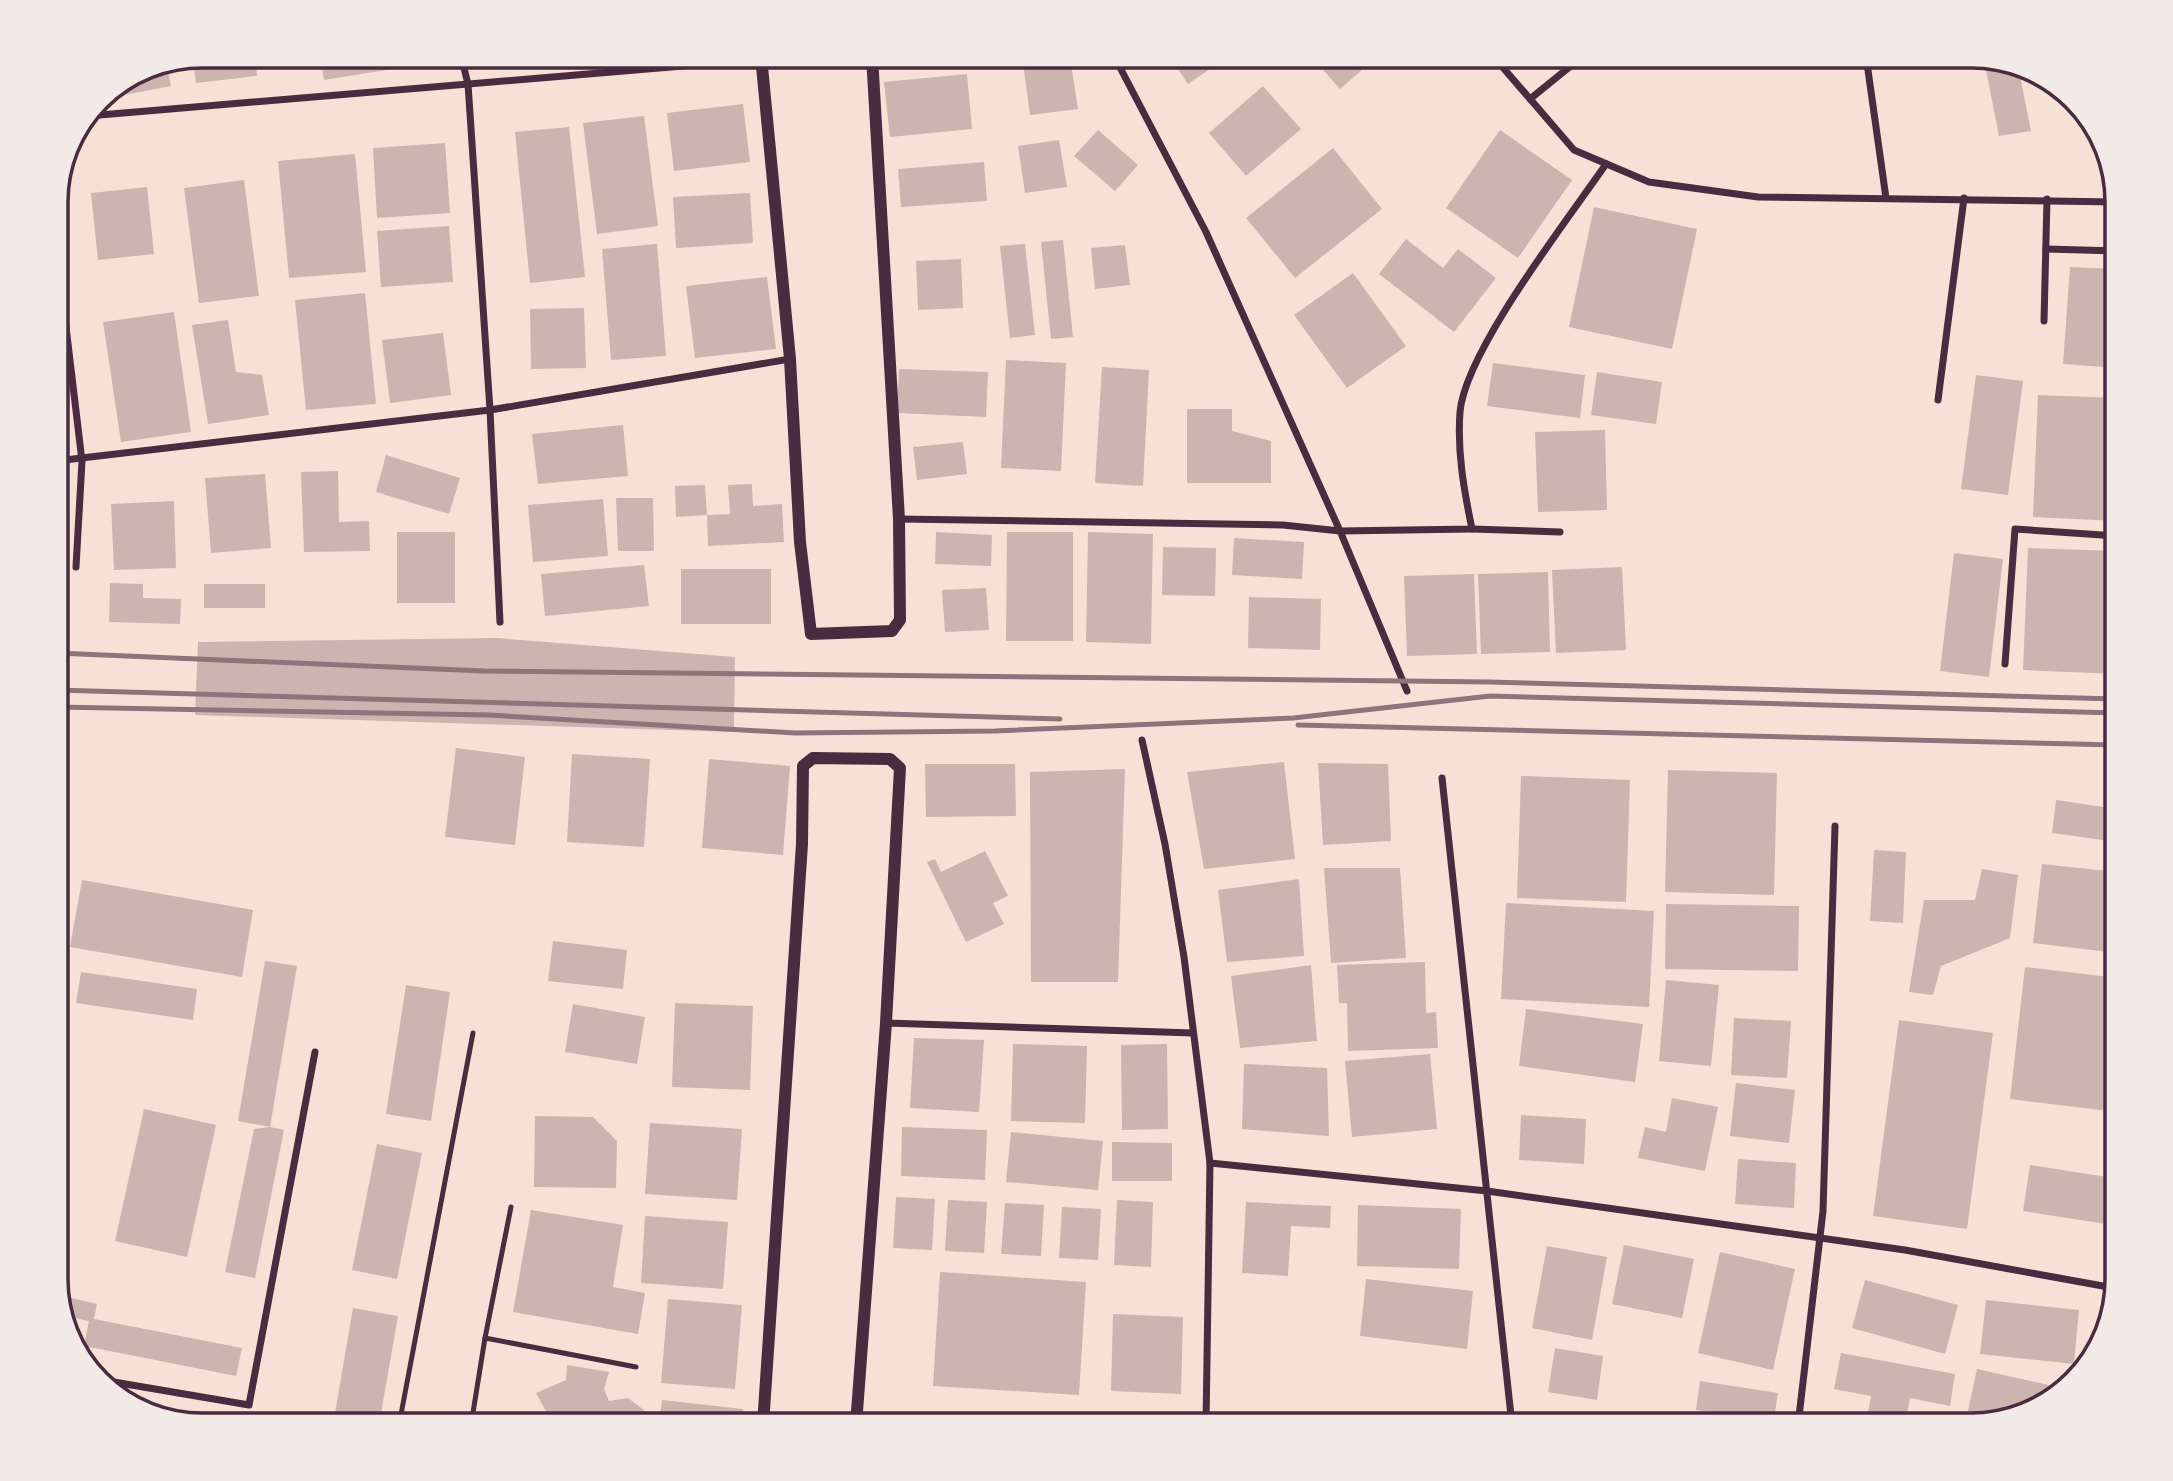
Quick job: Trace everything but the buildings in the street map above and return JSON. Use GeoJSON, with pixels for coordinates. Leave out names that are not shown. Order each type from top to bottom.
{"type":"FeatureCollection","features":[{"type":"Feature","properties":{"kind":"street"},"geometry":{"type":"LineString","coordinates":[[1121,68],[1206,232],[1340,531],[1407,691]]}},
{"type":"Feature","properties":{"kind":"street"},"geometry":{"type":"LineString","coordinates":[[1504,68],[1574,150],[1649,182],[1758,197],[2105,201]]}},
{"type":"Feature","properties":{"kind":"street"},"geometry":{"type":"LineString","coordinates":[[1530,99],[1568,68]]}},
{"type":"Feature","properties":{"kind":"street"},"geometry":{"type":"LineString","coordinates":[[1868,68],[1886,198]]}},
{"type":"Feature","properties":{"kind":"street"},"geometry":{"type":"LineString","coordinates":[[464,69],[468,84],[490,410],[500,622]]}},
{"type":"Feature","properties":{"kind":"street"},"geometry":{"type":"LineString","coordinates":[[102,115],[640,69]]}},
{"type":"Feature","properties":{"kind":"street"},"geometry":{"type":"LineString","coordinates":[[762,69],[790,359],[800,542],[811,634],[892,631],[899,625],[900,519],[873,69]]}},
{"type":"Feature","properties":{"kind":"street"},"geometry":{"type":"LineString","coordinates":[[1472,529],[1461,477],[1460,409],[1479,356],[1533,270],[1606,164]]}},
{"type":"Feature","properties":{"kind":"street"},"geometry":{"type":"LineString","coordinates":[[1938,400],[1964,198]]}},
{"type":"Feature","properties":{"kind":"street"},"geometry":{"type":"LineString","coordinates":[[2044,321],[2047,199]]}},
{"type":"Feature","properties":{"kind":"street"},"geometry":{"type":"LineString","coordinates":[[2046,249],[2105,251]]}},
{"type":"Feature","properties":{"kind":"street"},"geometry":{"type":"LineString","coordinates":[[69,352],[82,461],[76,567]]}},
{"type":"Feature","properties":{"kind":"street"},"geometry":{"type":"LineString","coordinates":[[69,461],[490,410],[790,359]]}},
{"type":"Feature","properties":{"kind":"street"},"geometry":{"type":"LineString","coordinates":[[900,519],[1283,526],[1340,531],[1472,529],[1560,532]]}},
{"type":"Feature","properties":{"kind":"street"},"geometry":{"type":"LineString","coordinates":[[2005,664],[2015,529],[2105,535]]}},
{"type":"Feature","properties":{"kind":"street"},"geometry":{"type":"LineString","coordinates":[[1142,740],[1165,844],[1210,1163],[1206,1413]]}},
{"type":"Feature","properties":{"kind":"street"},"geometry":{"type":"LineString","coordinates":[[764,1413],[802,844],[803,766],[808,760],[890,759],[900,768],[886,1023],[857,1413]]}},
{"type":"Feature","properties":{"kind":"street"},"geometry":{"type":"LineString","coordinates":[[1442,778],[1511,1413]]}},
{"type":"Feature","properties":{"kind":"street"},"geometry":{"type":"LineString","coordinates":[[1799,1413],[1821,1238],[1835,826]]}},
{"type":"Feature","properties":{"kind":"street"},"geometry":{"type":"LineString","coordinates":[[886,1023],[1193,1032]]}},
{"type":"Feature","properties":{"kind":"street"},"geometry":{"type":"LineString","coordinates":[[119,1383],[248,1405],[315,1052]]}},
{"type":"Feature","properties":{"kind":"street"},"geometry":{"type":"LineString","coordinates":[[1210,1163],[1487,1191],[1905,1250],[2104,1286]]}},
{"type":"Feature","properties":{"kind":"lane"},"geometry":{"type":"LineString","coordinates":[[401,1413],[473,1033]]}},
{"type":"Feature","properties":{"kind":"lane"},"geometry":{"type":"LineString","coordinates":[[473,1413],[511,1207]]}},
{"type":"Feature","properties":{"kind":"lane"},"geometry":{"type":"LineString","coordinates":[[485,1338],[636,1367]]}},
{"type":"Feature","properties":{"kind":"railway"},"geometry":{"type":"LineString","coordinates":[[69,654],[484,671],[1490,682],[2105,699]]}},
{"type":"Feature","properties":{"kind":"railway"},"geometry":{"type":"LineString","coordinates":[[69,690],[1060,719]]}},
{"type":"Feature","properties":{"kind":"railway"},"geometry":{"type":"LineString","coordinates":[[69,707],[488,715],[795,733],[995,731],[1293,718],[1490,696],[2105,713]]}},
{"type":"Feature","properties":{"kind":"railway"},"geometry":{"type":"LineString","coordinates":[[1298,725],[2105,745]]}}]}
